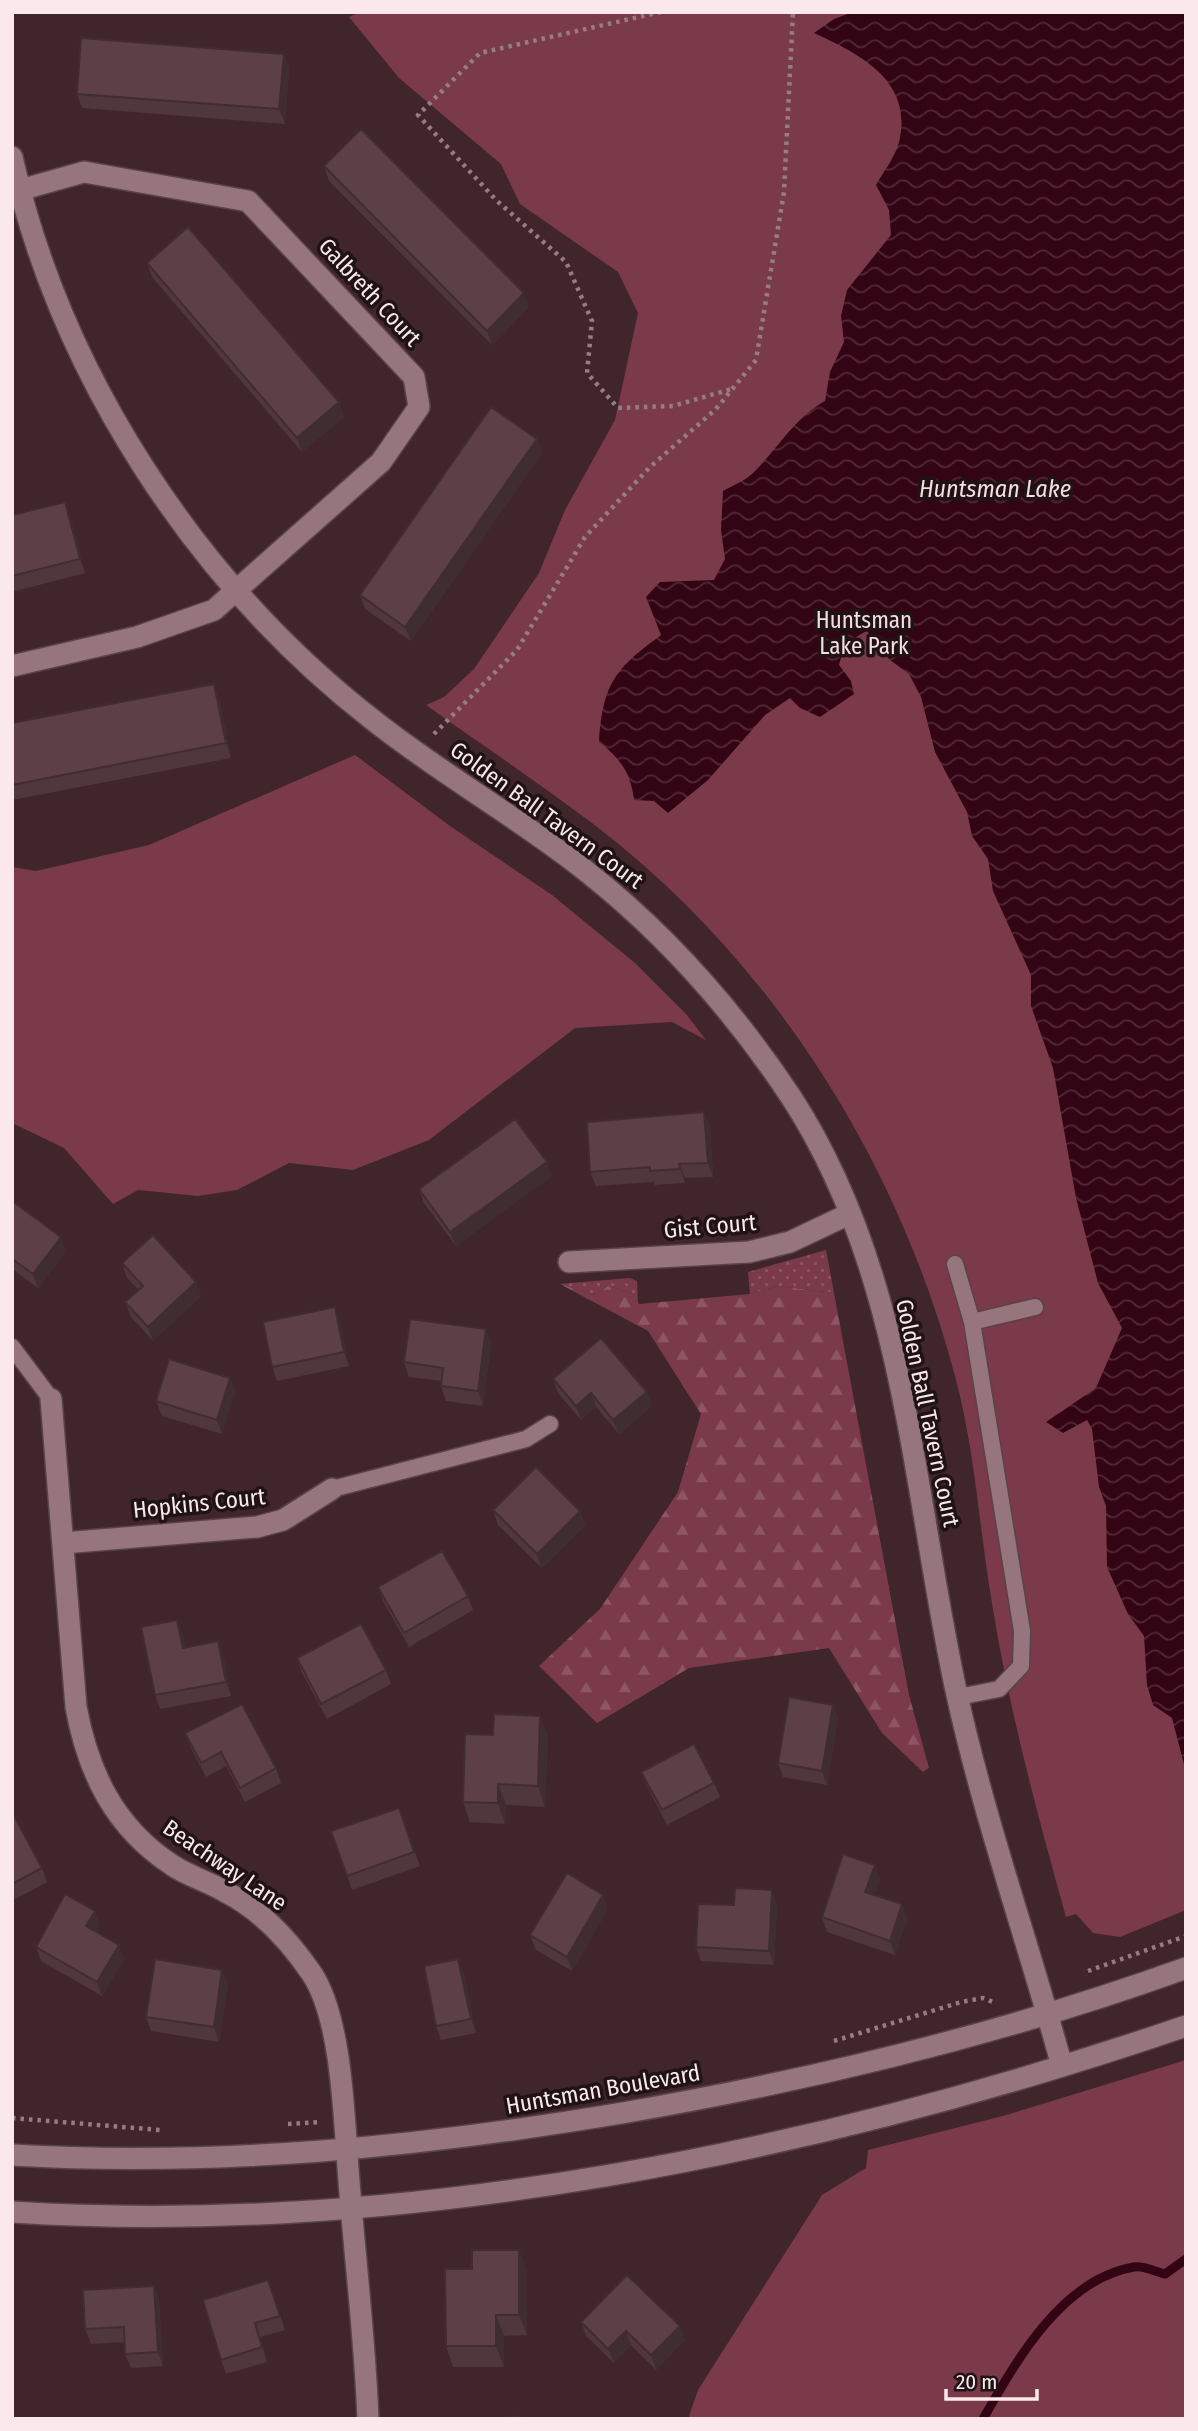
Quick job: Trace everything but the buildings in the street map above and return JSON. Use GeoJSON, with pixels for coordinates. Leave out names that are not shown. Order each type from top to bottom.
{"type":"FeatureCollection","features":[{"type":"Feature","properties":{"kind":"street","name":"Golden Ball Tavern Court"},"geometry":{"type":"LineString","coordinates":[[12,157],[20,190],[54,292],[103,397],[171,507],[236,592],[302,660],[370,718],[583,869],[676,951],[747,1035],[795,1103],[824,1155],[849,1214],[889,1330],[976,1781],[1062,2066]]}},
{"type":"Feature","properties":{"kind":"street","name":"Galbreth Court"},"geometry":{"type":"LineString","coordinates":[[12,666],[137,637],[214,610],[381,462],[419,407],[414,377],[248,201],[84,172],[20,190]]}},
{"type":"Feature","properties":{"kind":"street","name":"Gist Court"},"geometry":{"type":"LineString","coordinates":[[569,1262],[749,1252],[790,1242],[849,1214]]}},
{"type":"Feature","properties":{"kind":"street","name":"Beachway Lane"},"geometry":{"type":"LineString","coordinates":[[51,1399],[76,1707],[84,1751],[102,1790],[126,1825],[145,1844],[170,1864],[226,1892],[264,1918],[290,1944],[314,1976],[337,2048],[368,2419]]}},
{"type":"Feature","properties":{"kind":"street","name":"Hopkins Court"},"geometry":{"type":"LineString","coordinates":[[63,1543],[257,1527],[283,1520],[332,1489]]}},
{"type":"Feature","properties":{"kind":"street","name":"Huntsman Boulevard"},"geometry":{"type":"LineString","coordinates":[[12,2155],[203,2160],[346,2150],[514,2131],[701,2099],[852,2067],[1048,2013],[1186,1968]]}},
{"type":"Feature","properties":{"kind":"street"},"geometry":{"type":"LineString","coordinates":[[12,2212],[205,2217],[351,2207],[522,2188],[713,2155],[875,2120],[1062,2066],[1186,2026]]}},
{"type":"Feature","properties":{"kind":"lane"},"geometry":{"type":"LineString","coordinates":[[955,1264],[972,1322],[1023,1631],[1021,1666],[999,1689],[958,1697]]}},
{"type":"Feature","properties":{"kind":"lane"},"geometry":{"type":"LineString","coordinates":[[972,1322],[1035,1307]]}},
{"type":"Feature","properties":{"kind":"lane"},"geometry":{"type":"LineString","coordinates":[[12,1347],[51,1399]]}},
{"type":"Feature","properties":{"kind":"lane"},"geometry":{"type":"LineString","coordinates":[[332,1489],[526,1439],[550,1424]]}},
{"type":"Feature","properties":{"kind":"path"},"geometry":{"type":"LineString","coordinates":[[661,12],[480,53],[418,115],[496,200],[566,262],[592,321],[587,373],[618,408],[673,407],[735,387]]}},
{"type":"Feature","properties":{"kind":"path"},"geometry":{"type":"LineString","coordinates":[[416,752],[517,650],[585,537],[649,468],[716,409],[756,360],[784,192],[793,12]]}},
{"type":"Feature","properties":{"kind":"path"},"geometry":{"type":"LineString","coordinates":[[1084,1973],[1186,1936]]}},
{"type":"Feature","properties":{"kind":"path"},"geometry":{"type":"LineString","coordinates":[[821,2045],[961,2002],[983,1998],[993,2003]]}},
{"type":"Feature","properties":{"kind":"path"},"geometry":{"type":"LineString","coordinates":[[12,2118],[168,2130]]}},
{"type":"Feature","properties":{"kind":"path"},"geometry":{"type":"LineString","coordinates":[[275,2126],[300,2123]]}},
{"type":"Feature","properties":{"kind":"green space","name":"Huntsman Lake Park"},"geometry":{"type":"Polygon","coordinates":[[[360,12],[1186,12],[1186,1910],[1120,1937],[1093,1933],[1076,1914],[1066,1917],[1015,1722],[987,1574],[967,1432],[955,1376],[930,1296],[900,1218],[863,1143],[820,1071],[772,1003],[719,939],[660,880],[575,810],[426,705],[444,697],[474,669],[539,573],[565,510],[615,420],[638,313],[618,272],[520,204],[501,164],[399,78],[349,17],[360,12]]]}},
{"type":"Feature","properties":{"kind":"green space"},"geometry":{"type":"Polygon","coordinates":[[[355,755],[450,826],[552,895],[635,963],[687,1015],[706,1040],[672,1022],[575,1028],[429,1140],[353,1170],[289,1163],[237,1190],[198,1196],[138,1190],[113,1204],[64,1148],[12,1123],[12,867],[36,871],[149,845],[355,755]]]}},
{"type":"Feature","properties":{"kind":"green space"},"geometry":{"type":"Polygon","coordinates":[[[826,1250],[834,1293],[778,1286],[750,1294],[748,1272],[826,1250]]]}},
{"type":"Feature","properties":{"kind":"green space"},"geometry":{"type":"Polygon","coordinates":[[[630,1278],[637,1281],[638,1304],[631,1293],[608,1286],[595,1295],[560,1284],[630,1278]]]}},
{"type":"Feature","properties":{"kind":"green space"},"geometry":{"type":"Polygon","coordinates":[[[560,1284],[595,1295],[608,1286],[631,1293],[639,1304],[750,1294],[778,1286],[834,1293],[909,1695],[929,1768],[923,1772],[882,1733],[829,1648],[689,1668],[597,1723],[539,1666],[600,1609],[678,1492],[701,1414],[648,1331],[560,1284]]]}},
{"type":"Feature","properties":{"kind":"green space"},"geometry":{"type":"Polygon","coordinates":[[[1186,2060],[1186,2419],[688,2419],[698,2390],[822,2195],[866,2168],[868,2150],[1003,2116],[1186,2060]]]}},
{"type":"Feature","properties":{"kind":"water","name":"Huntsman Lake"},"geometry":{"type":"Polygon","coordinates":[[[853,12],[1186,12],[1186,1772],[1172,1718],[1153,1705],[1147,1685],[1144,1636],[1128,1614],[1107,1567],[1106,1506],[1099,1487],[1092,1429],[1087,1420],[1063,1433],[1046,1422],[1096,1388],[1122,1328],[1098,1283],[1076,1198],[1053,1068],[1031,1006],[1031,975],[993,891],[988,859],[972,836],[967,812],[935,752],[921,697],[909,674],[890,660],[867,631],[861,634],[848,644],[839,665],[851,681],[854,694],[820,717],[800,708],[790,698],[765,715],[708,780],[668,813],[654,801],[634,800],[623,767],[599,742],[604,705],[614,679],[632,658],[661,635],[646,597],[660,582],[714,580],[725,559],[721,530],[723,491],[752,474],[804,416],[825,401],[830,372],[844,342],[841,316],[847,290],[891,235],[889,210],[876,185],[899,142],[902,120],[898,102],[891,86],[865,60],[814,33],[834,19],[853,12]]]}},
{"type":"Feature","properties":{"kind":"waterway"},"geometry":{"type":"LineString","coordinates":[[983,2419],[1026,2349],[1063,2305],[1108,2275],[1134,2267],[1165,2274],[1186,2259]]}}]}
